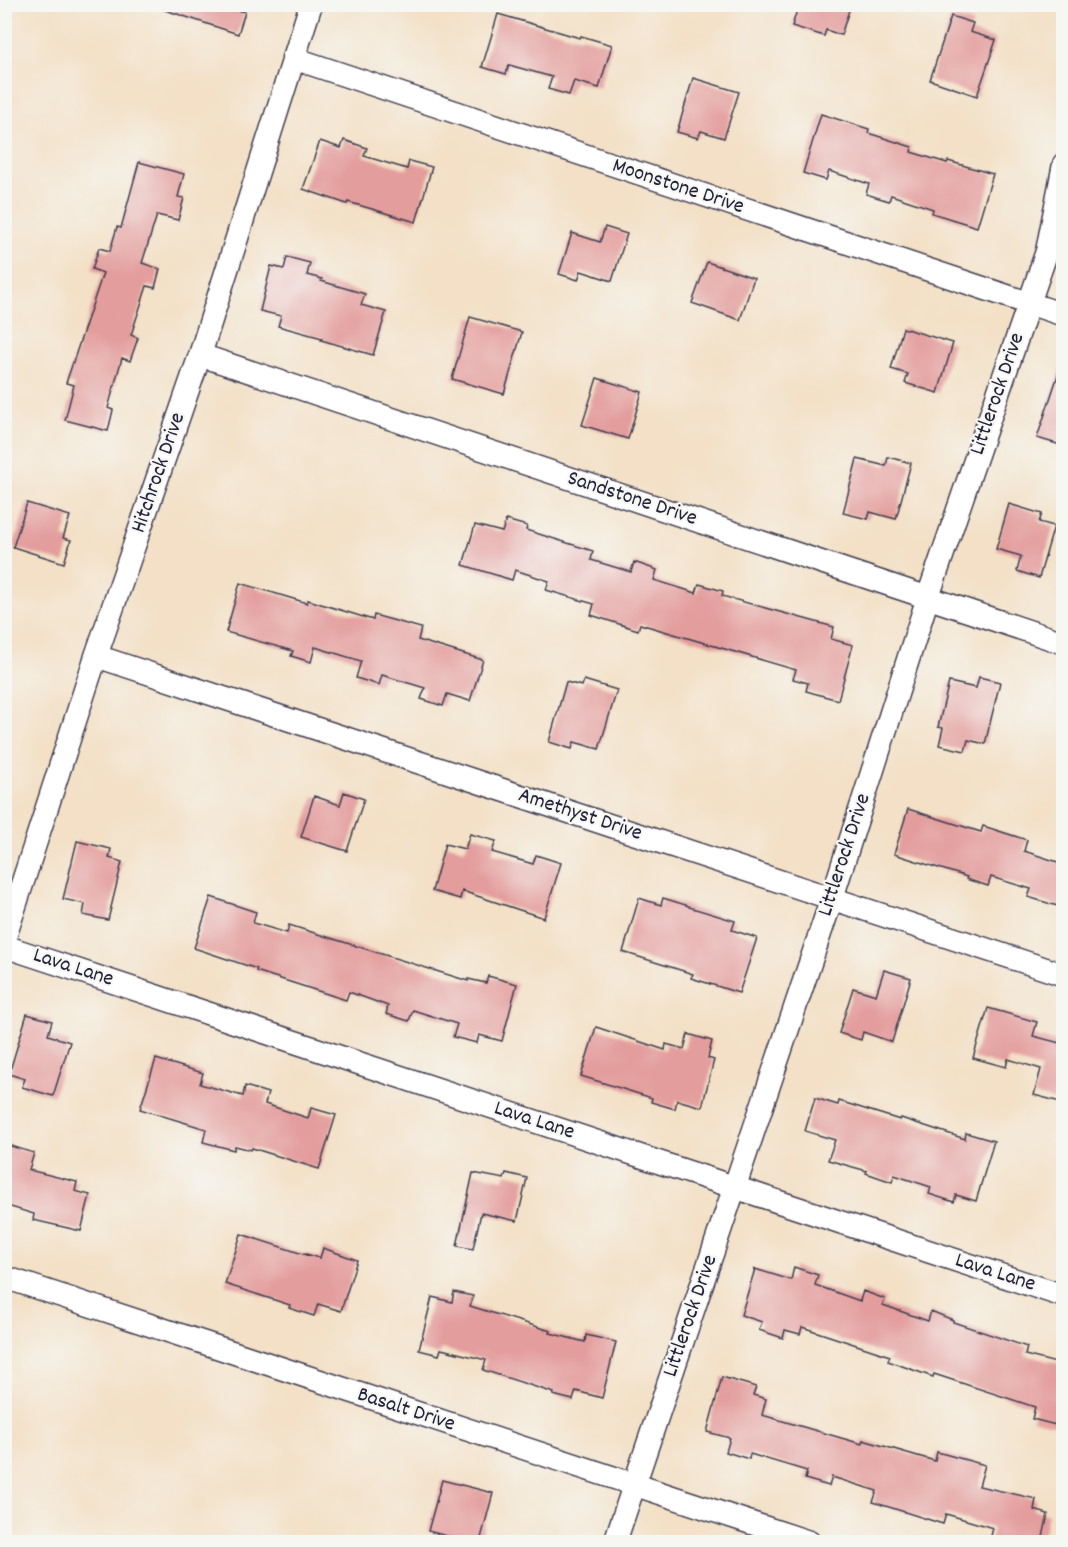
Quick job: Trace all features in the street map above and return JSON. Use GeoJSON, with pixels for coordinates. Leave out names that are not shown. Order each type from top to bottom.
{"type":"FeatureCollection","features":[{"type":"Feature","properties":{"kind":"street","name":"Hitchrock Drive"},"geometry":{"type":"LineString","coordinates":[[4,940],[96,656],[200,355],[311,4]]}},
{"type":"Feature","properties":{"kind":"street","name":"Moonstone Drive"},"geometry":{"type":"LineString","coordinates":[[293,58],[1064,315]]}},
{"type":"Feature","properties":{"kind":"street","name":"Littlerock Drive"},"geometry":{"type":"LineString","coordinates":[[615,1542],[832,898],[928,597],[1047,250],[1064,165]]}},
{"type":"Feature","properties":{"kind":"street","name":"Sandstone Drive"},"geometry":{"type":"LineString","coordinates":[[200,355],[1064,643]]}},
{"type":"Feature","properties":{"kind":"street","name":"Amethyst Drive"},"geometry":{"type":"LineString","coordinates":[[96,656],[1064,975]]}},
{"type":"Feature","properties":{"kind":"street","name":"Lava Lane"},"geometry":{"type":"LineString","coordinates":[[4,946],[1064,1296]]}},
{"type":"Feature","properties":{"kind":"street","name":"Basalt Drive"},"geometry":{"type":"LineString","coordinates":[[4,1277],[633,1486],[809,1542]]}},
{"type":"Feature","properties":{"kind":"building"},"geometry":{"type":"Polygon","coordinates":[[[160,4],[240,4],[238,10],[245,12],[238,34],[159,8],[160,4]]]}},
{"type":"Feature","properties":{"kind":"building"},"geometry":{"type":"Polygon","coordinates":[[[799,4],[851,4],[841,35],[826,30],[824,36],[792,26],[799,4]]]}},
{"type":"Feature","properties":{"kind":"building"},"geometry":{"type":"Polygon","coordinates":[[[498,14],[612,45],[599,88],[574,81],[569,95],[548,89],[552,77],[509,65],[506,74],[482,67],[498,14]]]}},
{"type":"Feature","properties":{"kind":"building"},"geometry":{"type":"Polygon","coordinates":[[[951,16],[973,23],[970,32],[996,40],[977,96],[930,80],[951,16]]]}},
{"type":"Feature","properties":{"kind":"building"},"geometry":{"type":"Polygon","coordinates":[[[693,78],[739,92],[724,138],[701,131],[698,138],[677,132],[693,78]]]}},
{"type":"Feature","properties":{"kind":"building"},"geometry":{"type":"Polygon","coordinates":[[[821,114],[869,129],[868,133],[912,147],[911,152],[993,174],[977,227],[932,213],[933,209],[891,195],[889,201],[866,194],[869,184],[829,171],[826,180],[803,173],[821,114]]]}},
{"type":"Feature","properties":{"kind":"building"},"geometry":{"type":"Polygon","coordinates":[[[344,140],[367,148],[364,156],[407,169],[409,161],[432,167],[416,222],[348,202],[347,204],[303,189],[320,141],[341,148],[344,140]]]}},
{"type":"Feature","properties":{"kind":"building"},"geometry":{"type":"Polygon","coordinates":[[[139,162],[184,174],[178,197],[184,198],[178,220],[157,215],[142,263],[160,269],[155,288],[147,286],[131,335],[138,338],[130,361],[122,358],[108,408],[113,410],[108,431],[65,420],[74,385],[66,383],[103,273],[92,269],[99,248],[110,251],[117,227],[121,228],[139,162]]]}},
{"type":"Feature","properties":{"kind":"building"},"geometry":{"type":"Polygon","coordinates":[[[605,227],[627,234],[612,281],[581,271],[578,280],[559,274],[572,233],[600,242],[605,227]]]}},
{"type":"Feature","properties":{"kind":"building"},"geometry":{"type":"Polygon","coordinates":[[[287,257],[310,263],[307,275],[365,294],[361,305],[386,312],[373,355],[278,326],[281,316],[260,311],[271,266],[284,269],[287,257]]]}},
{"type":"Feature","properties":{"kind":"building"},"geometry":{"type":"Polygon","coordinates":[[[707,262],[754,278],[740,320],[692,303],[707,262]]]}},
{"type":"Feature","properties":{"kind":"building"},"geometry":{"type":"Polygon","coordinates":[[[470,317],[522,332],[504,394],[452,379],[470,317]]]}},
{"type":"Feature","properties":{"kind":"building"},"geometry":{"type":"Polygon","coordinates":[[[903,328],[953,343],[938,393],[905,383],[908,374],[891,369],[903,328]]]}},
{"type":"Feature","properties":{"kind":"building"},"geometry":{"type":"Polygon","coordinates":[[[1060,369],[1064,370],[1064,446],[1037,438],[1060,369]]]}},
{"type":"Feature","properties":{"kind":"building"},"geometry":{"type":"Polygon","coordinates":[[[597,378],[642,392],[628,439],[582,425],[597,378]]]}},
{"type":"Feature","properties":{"kind":"building"},"geometry":{"type":"Polygon","coordinates":[[[888,457],[911,463],[896,519],[870,512],[868,519],[843,513],[857,459],[886,466],[888,457]]]}},
{"type":"Feature","properties":{"kind":"building"},"geometry":{"type":"Polygon","coordinates":[[[27,503],[70,516],[63,538],[71,540],[64,563],[13,547],[27,503]]]}},
{"type":"Feature","properties":{"kind":"building"},"geometry":{"type":"Polygon","coordinates":[[[1009,504],[1042,514],[1039,522],[1054,526],[1039,578],[1017,571],[1021,556],[996,549],[1009,504]]]}},
{"type":"Feature","properties":{"kind":"building"},"geometry":{"type":"Polygon","coordinates":[[[506,520],[527,526],[526,530],[593,551],[591,560],[631,572],[634,562],[657,570],[654,580],[696,593],[699,584],[723,591],[722,596],[834,627],[831,639],[853,645],[838,700],[806,691],[808,683],[793,679],[796,670],[640,624],[638,630],[591,615],[594,604],[546,590],[549,581],[515,570],[512,580],[463,565],[475,525],[502,532],[506,520]]]}},
{"type":"Feature","properties":{"kind":"building"},"geometry":{"type":"Polygon","coordinates":[[[240,583],[307,603],[308,600],[373,620],[374,615],[421,628],[418,640],[483,660],[470,701],[447,694],[443,706],[421,699],[425,688],[382,675],[379,685],[356,678],[361,661],[315,647],[311,662],[291,656],[293,651],[226,632],[240,583]]]}},
{"type":"Feature","properties":{"kind":"building"},"geometry":{"type":"Polygon","coordinates":[[[979,677],[1000,682],[985,744],[968,740],[965,751],[939,745],[943,728],[938,727],[949,682],[976,688],[979,677]]]}},
{"type":"Feature","properties":{"kind":"building"},"geometry":{"type":"Polygon","coordinates":[[[584,680],[617,690],[599,749],[574,742],[572,749],[549,742],[566,682],[582,686],[584,680]]]}},
{"type":"Feature","properties":{"kind":"building"},"geometry":{"type":"Polygon","coordinates":[[[344,792],[364,799],[347,851],[301,837],[314,796],[340,805],[344,792]]]}},
{"type":"Feature","properties":{"kind":"building"},"geometry":{"type":"Polygon","coordinates":[[[908,809],[981,832],[983,826],[1027,840],[1024,851],[1064,864],[1064,908],[1028,897],[1031,889],[991,877],[988,886],[894,854],[908,809]]]}},
{"type":"Feature","properties":{"kind":"building"},"geometry":{"type":"Polygon","coordinates":[[[470,834],[496,841],[492,852],[533,864],[536,855],[561,863],[544,918],[462,891],[460,899],[432,891],[445,844],[465,849],[470,834]]]}},
{"type":"Feature","properties":{"kind":"building"},"geometry":{"type":"Polygon","coordinates":[[[77,841],[111,849],[109,858],[122,862],[108,920],[83,915],[85,904],[63,899],[77,841]]]}},
{"type":"Feature","properties":{"kind":"building"},"geometry":{"type":"Polygon","coordinates":[[[211,897],[256,912],[253,923],[287,933],[289,925],[468,981],[468,979],[486,983],[488,976],[517,984],[502,1041],[479,1035],[477,1043],[453,1037],[457,1024],[413,1010],[409,1021],[386,1014],[388,1006],[349,992],[346,1000],[194,948],[211,897]]]}},
{"type":"Feature","properties":{"kind":"building"},"geometry":{"type":"Polygon","coordinates":[[[639,898],[661,905],[663,898],[735,921],[732,930],[757,938],[739,993],[691,978],[693,974],[623,952],[639,898]]]}},
{"type":"Feature","properties":{"kind":"building"},"geometry":{"type":"Polygon","coordinates":[[[884,970],[911,978],[892,1042],[863,1032],[861,1040],[839,1033],[853,988],[876,995],[884,970]]]}},
{"type":"Feature","properties":{"kind":"building"},"geometry":{"type":"Polygon","coordinates":[[[988,1008],[1037,1022],[1033,1036],[1064,1044],[1064,1103],[1034,1095],[1041,1069],[1008,1059],[1006,1067],[973,1058],[988,1008]]]}},
{"type":"Feature","properties":{"kind":"building"},"geometry":{"type":"Polygon","coordinates":[[[27,1014],[52,1021],[48,1035],[70,1042],[53,1096],[22,1087],[25,1079],[9,1074],[27,1014]]]}},
{"type":"Feature","properties":{"kind":"building"},"geometry":{"type":"Polygon","coordinates":[[[596,1027],[665,1050],[666,1044],[684,1049],[688,1034],[712,1041],[708,1058],[714,1060],[702,1107],[677,1100],[675,1109],[651,1102],[652,1098],[581,1076],[596,1027]]]}},
{"type":"Feature","properties":{"kind":"building"},"geometry":{"type":"Polygon","coordinates":[[[156,1059],[203,1073],[200,1084],[243,1096],[245,1086],[268,1093],[265,1104],[308,1118],[311,1108],[336,1115],[319,1169],[252,1148],[251,1150],[235,1146],[234,1150],[203,1142],[206,1129],[140,1109],[156,1059]]]}},
{"type":"Feature","properties":{"kind":"building"},"geometry":{"type":"Polygon","coordinates":[[[815,1098],[838,1105],[839,1101],[965,1139],[966,1133],[994,1141],[976,1201],[956,1195],[954,1202],[929,1194],[931,1187],[894,1175],[892,1182],[866,1173],[867,1171],[828,1160],[835,1140],[805,1131],[815,1098]]]}},
{"type":"Feature","properties":{"kind":"building"},"geometry":{"type":"Polygon","coordinates":[[[4,1144],[34,1153],[29,1170],[77,1182],[75,1191],[90,1195],[81,1231],[33,1220],[34,1214],[4,1205],[4,1144]]]}},
{"type":"Feature","properties":{"kind":"building"},"geometry":{"type":"Polygon","coordinates":[[[473,1173],[504,1179],[506,1173],[527,1178],[517,1221],[481,1213],[473,1249],[457,1246],[473,1173]]]}},
{"type":"Feature","properties":{"kind":"building"},"geometry":{"type":"Polygon","coordinates":[[[241,1234],[306,1255],[320,1258],[323,1248],[357,1260],[341,1311],[318,1304],[314,1316],[289,1308],[290,1305],[225,1284],[241,1234]]]}},
{"type":"Feature","properties":{"kind":"building"},"geometry":{"type":"Polygon","coordinates":[[[794,1267],[818,1275],[815,1285],[860,1301],[863,1291],[885,1299],[883,1305],[928,1321],[931,1311],[953,1322],[1027,1347],[1025,1355],[1064,1365],[1064,1427],[1032,1419],[1035,1407],[934,1374],[933,1377],[888,1361],[890,1356],[802,1327],[800,1334],[785,1330],[783,1338],[759,1330],[762,1322],[741,1315],[755,1269],[791,1280],[794,1267]]]}},
{"type":"Feature","properties":{"kind":"building"},"geometry":{"type":"Polygon","coordinates":[[[454,1292],[473,1296],[470,1306],[551,1331],[550,1333],[585,1342],[586,1335],[616,1342],[602,1398],[576,1391],[573,1400],[553,1395],[554,1393],[483,1370],[486,1360],[441,1349],[439,1355],[419,1350],[432,1297],[452,1302],[454,1292]]]}},
{"type":"Feature","properties":{"kind":"building"},"geometry":{"type":"Polygon","coordinates":[[[722,1377],[756,1387],[753,1395],[766,1399],[762,1415],[862,1444],[863,1440],[935,1461],[937,1452],[985,1465],[979,1486],[1036,1499],[1034,1510],[1048,1514],[1042,1542],[990,1540],[993,1528],[946,1514],[943,1524],[873,1502],[877,1491],[832,1477],[829,1486],[805,1479],[807,1471],[750,1454],[749,1459],[726,1452],[730,1438],[707,1432],[722,1377]]]}},
{"type":"Feature","properties":{"kind":"building"},"geometry":{"type":"Polygon","coordinates":[[[442,1480],[493,1493],[480,1542],[470,1542],[428,1531],[442,1480]]]}}]}
